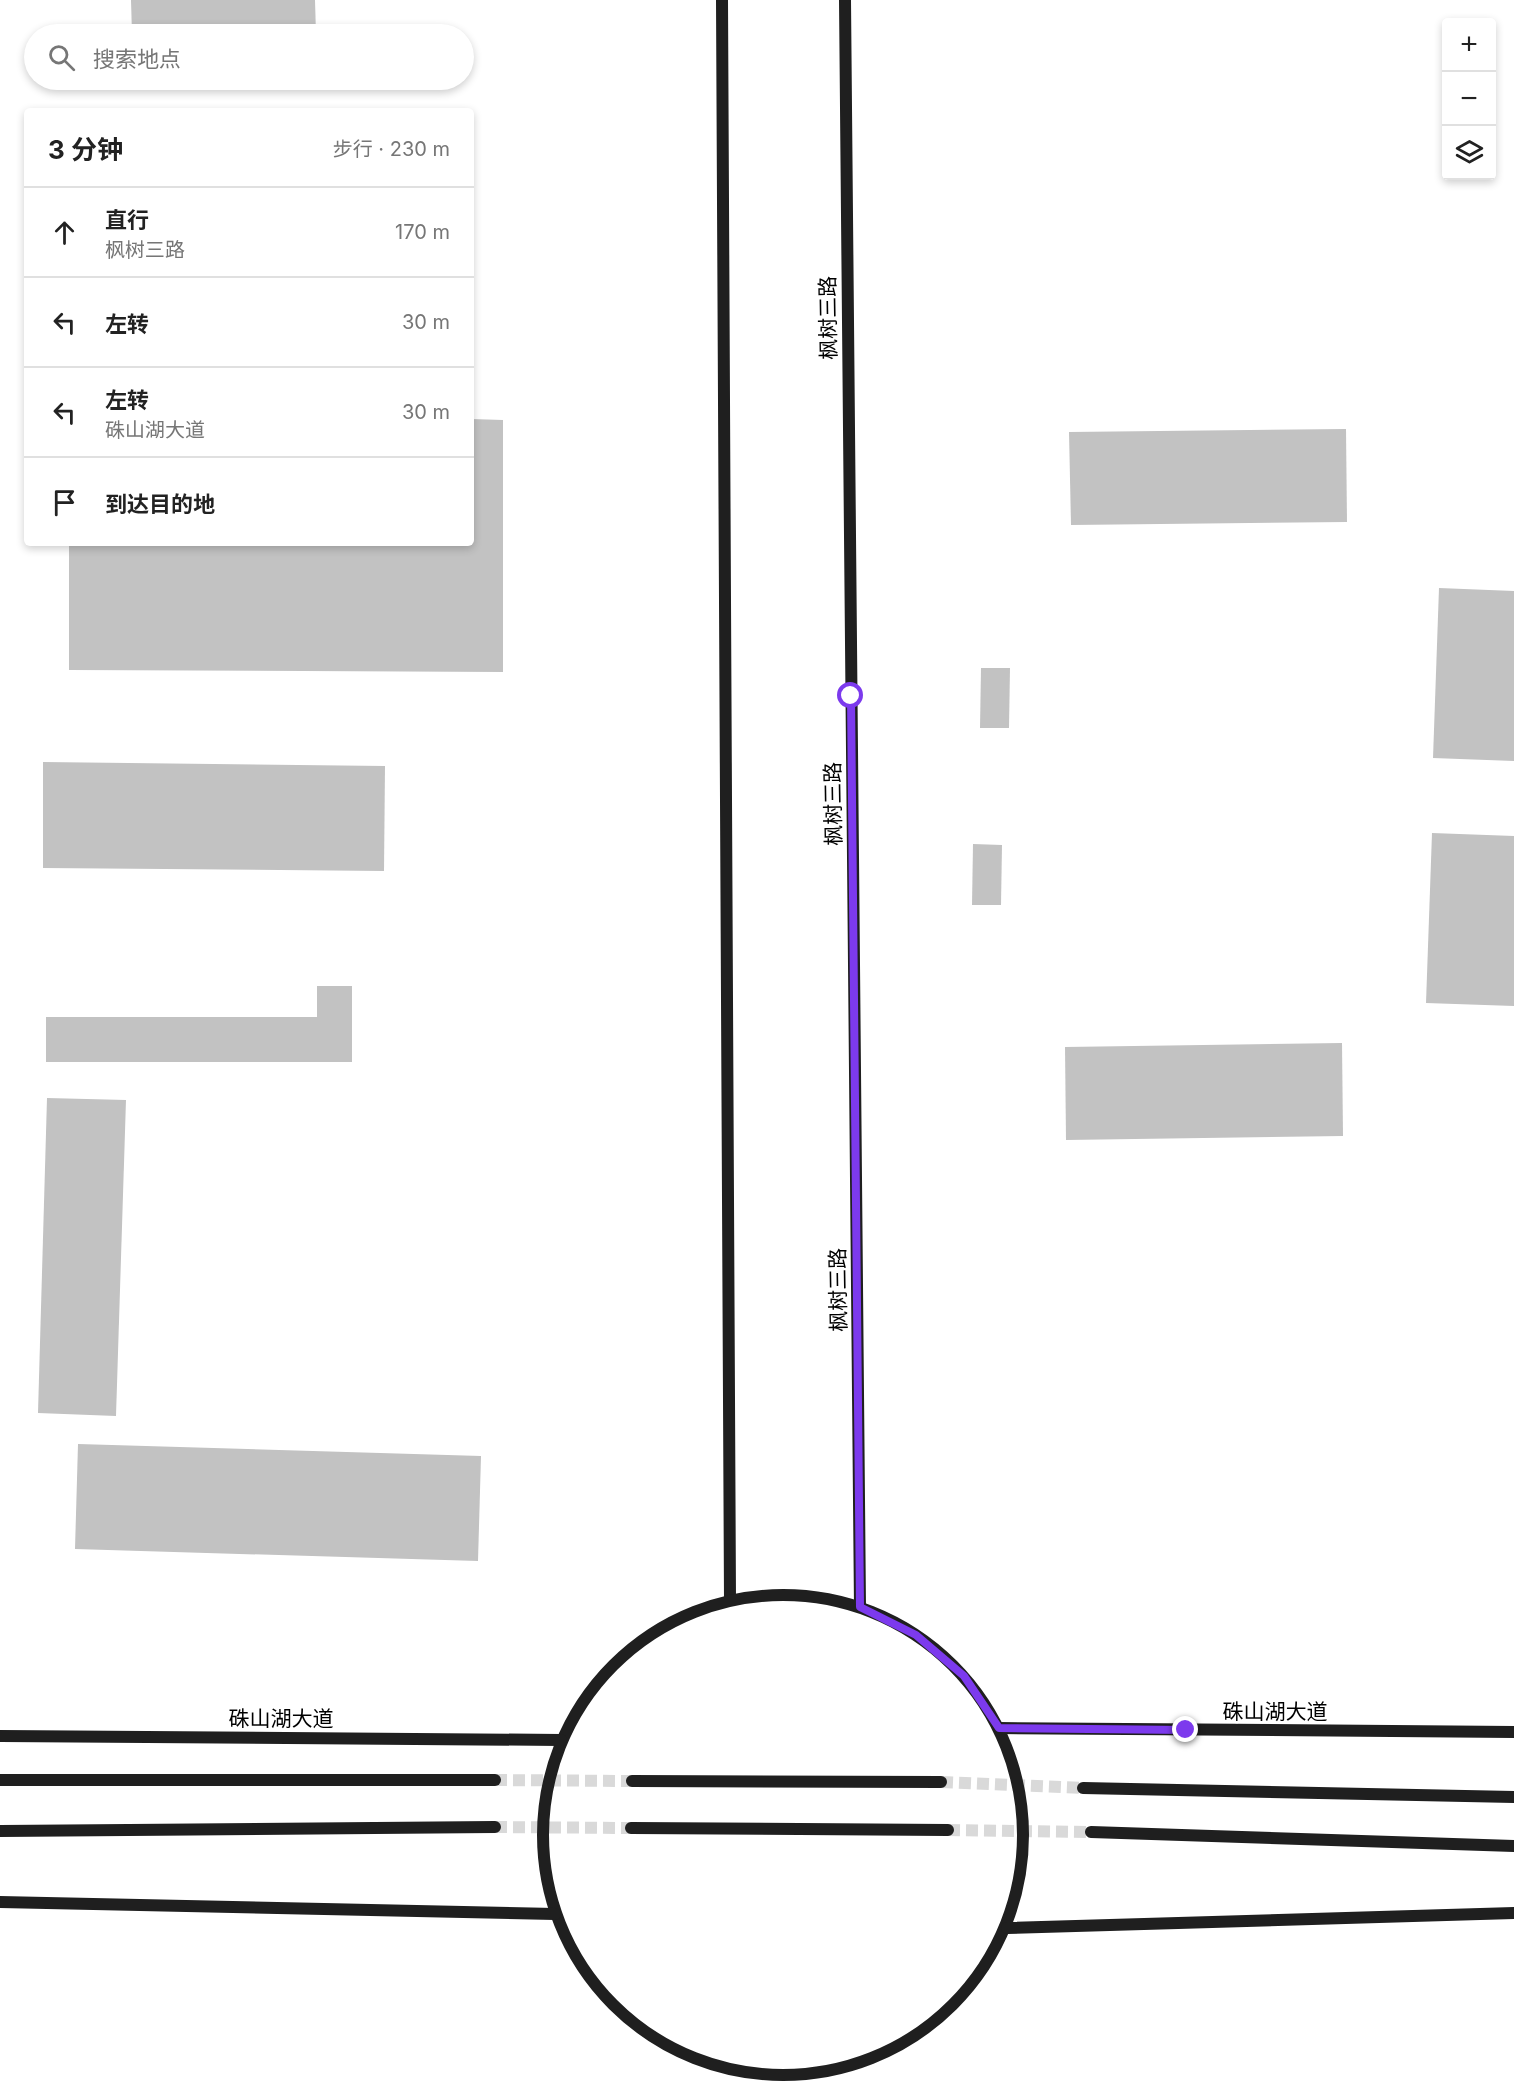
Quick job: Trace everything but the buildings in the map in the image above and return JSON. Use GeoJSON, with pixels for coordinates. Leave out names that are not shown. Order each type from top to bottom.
{"type":"FeatureCollection","features":[{"type":"Feature","properties":{"kind":"main road"},"geometry":{"type":"LineString","coordinates":[[722,0],[730,1600]]}},
{"type":"Feature","properties":{"kind":"main road","name":"枫树三路"},"geometry":{"type":"LineString","coordinates":[[845,0],[860,1607]]}},
{"type":"Feature","properties":{"kind":"main road"},"geometry":{"type":"LineString","coordinates":[[795,1595],[860,1607],[916,1635],[964,1676],[999,1728],[1021,1793],[1023,1861],[1007,1928],[964,1996],[901,2047],[825,2077],[737,2077],[659,2042],[595,1987],[555,1914],[542,1856],[544,1797],[561,1740],[602,1676],[659,1628],[730,1600],[795,1595]]}},
{"type":"Feature","properties":{"kind":"main road","name":"硃山湖大道"},"geometry":{"type":"LineString","coordinates":[[999,1728],[1514,1732]]}},
{"type":"Feature","properties":{"kind":"main road","name":"硃山湖大道"},"geometry":{"type":"LineString","coordinates":[[0,1736],[561,1740]]}},
{"type":"Feature","properties":{"kind":"main road"},"geometry":{"type":"LineString","coordinates":[[0,1780],[495,1780]]}},
{"type":"Feature","properties":{"kind":"main road"},"geometry":{"type":"LineString","coordinates":[[632,1781],[941,1782]]}},
{"type":"Feature","properties":{"kind":"main road"},"geometry":{"type":"LineString","coordinates":[[1083,1788],[1514,1797]]}},
{"type":"Feature","properties":{"kind":"main road"},"geometry":{"type":"LineString","coordinates":[[0,1831],[495,1827]]}},
{"type":"Feature","properties":{"kind":"main road"},"geometry":{"type":"LineString","coordinates":[[631,1828],[948,1830]]}},
{"type":"Feature","properties":{"kind":"main road"},"geometry":{"type":"LineString","coordinates":[[1091,1832],[1514,1846]]}},
{"type":"Feature","properties":{"kind":"main road"},"geometry":{"type":"LineString","coordinates":[[0,1902],[555,1914]]}},
{"type":"Feature","properties":{"kind":"main road"},"geometry":{"type":"LineString","coordinates":[[1007,1928],[1514,1913]]}},
{"type":"Feature","properties":{"kind":"tunnel"},"geometry":{"type":"LineString","coordinates":[[495,1780],[632,1781]]}},
{"type":"Feature","properties":{"kind":"tunnel"},"geometry":{"type":"LineString","coordinates":[[941,1782],[1083,1788]]}},
{"type":"Feature","properties":{"kind":"tunnel"},"geometry":{"type":"LineString","coordinates":[[495,1827],[631,1828]]}},
{"type":"Feature","properties":{"kind":"tunnel"},"geometry":{"type":"LineString","coordinates":[[948,1830],[1091,1832]]}},
{"type":"Feature","properties":{"kind":"route"},"geometry":{"type":"LineString","coordinates":[[851,696],[860,1607],[916,1635],[964,1676],[999,1728],[1186,1730]]}}]}
